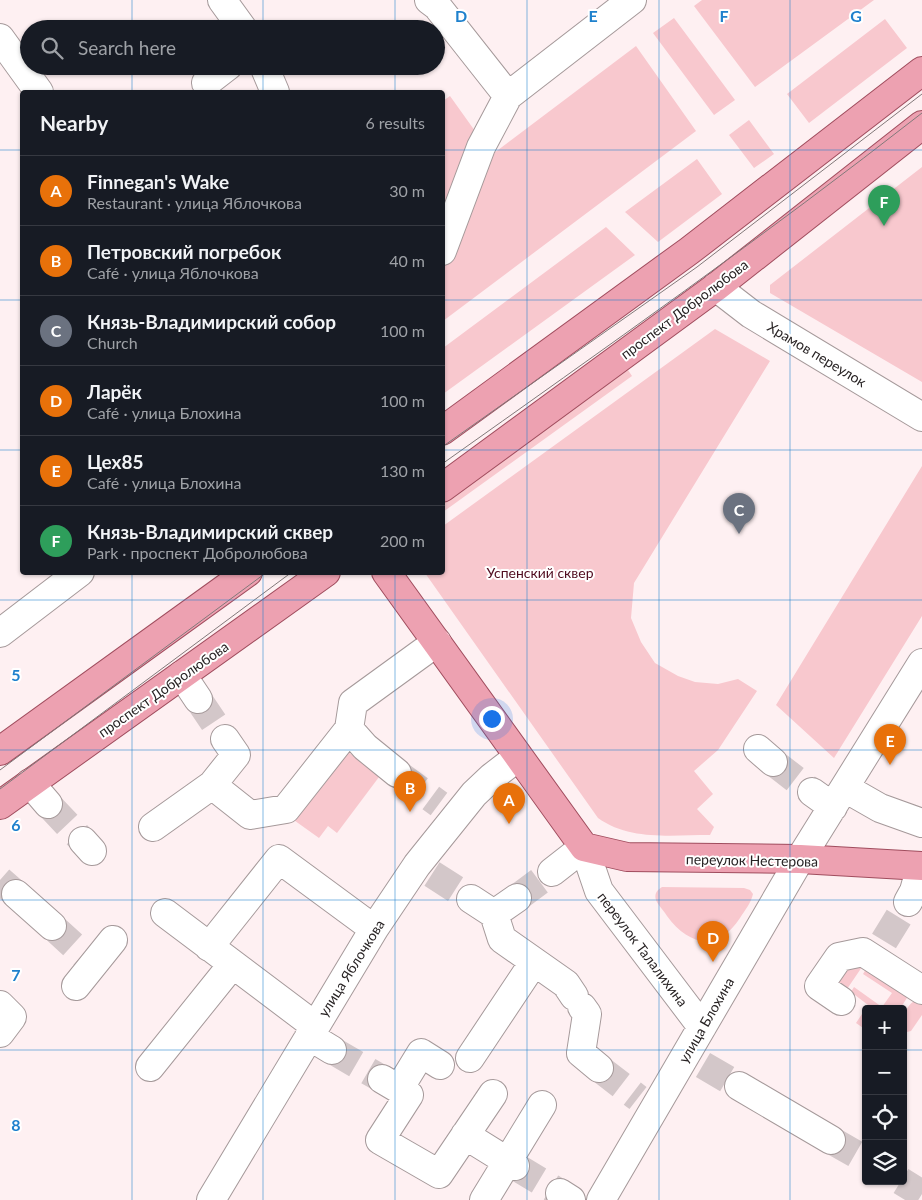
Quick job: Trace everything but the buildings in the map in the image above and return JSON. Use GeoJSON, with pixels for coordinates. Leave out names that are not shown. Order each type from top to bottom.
{"type":"FeatureCollection","features":[{"type":"Feature","properties":{"kind":"main road"},"geometry":{"type":"LineString","coordinates":[[445,429],[689,251],[922,71]]}},
{"type":"Feature","properties":{"kind":"main road","name":"проспект Добролюбова"},"geometry":{"type":"LineString","coordinates":[[445,486],[716,287],[922,125]]}},
{"type":"Feature","properties":{"kind":"main road"},"geometry":{"type":"LineString","coordinates":[[0,751],[244,575]]}},
{"type":"Feature","properties":{"kind":"main road","name":"проспект Добролюбова"},"geometry":{"type":"LineString","coordinates":[[0,805],[322,575]]}},
{"type":"Feature","properties":{"kind":"main road","name":"переулок Талалихина"},"geometry":{"type":"LineString","coordinates":[[388,575],[584,847]]}},
{"type":"Feature","properties":{"kind":"main road","name":"переулок Нестерова"},"geometry":{"type":"LineString","coordinates":[[584,847],[627,857],[800,859],[917,884]]}},
{"type":"Feature","properties":{"kind":"street"},"geometry":{"type":"LineString","coordinates":[[222,0],[236,20]]}},
{"type":"Feature","properties":{"kind":"street"},"geometry":{"type":"LineString","coordinates":[[429,0],[437,6],[508,96]]}},
{"type":"Feature","properties":{"kind":"street"},"geometry":{"type":"LineString","coordinates":[[445,243],[481,147],[508,96],[632,0]]}},
{"type":"Feature","properties":{"kind":"street"},"geometry":{"type":"LineString","coordinates":[[0,38],[20,66]]}},
{"type":"Feature","properties":{"kind":"street"},"geometry":{"type":"LineString","coordinates":[[27,75],[38,90]]}},
{"type":"Feature","properties":{"kind":"street"},"geometry":{"type":"LineString","coordinates":[[206,83],[216,75]]}},
{"type":"Feature","properties":{"kind":"street"},"geometry":{"type":"LineString","coordinates":[[268,75],[274,90]]}},
{"type":"Feature","properties":{"kind":"street","name":"Храмов переулок"},"geometry":{"type":"LineString","coordinates":[[716,287],[751,314],[922,417]]}},
{"type":"Feature","properties":{"kind":"street"},"geometry":{"type":"LineString","coordinates":[[0,633],[76,575]]}},
{"type":"Feature","properties":{"kind":"street"},"geometry":{"type":"LineString","coordinates":[[212,785],[250,815],[286,809],[349,729],[352,703],[437,642]]}},
{"type":"Feature","properties":{"kind":"street","name":"улица Блохина"},"geometry":{"type":"LineString","coordinates":[[601,1200],[646,1104],[694,1060],[702,1027],[800,859],[830,796],[922,662]]}},
{"type":"Feature","properties":{"kind":"street"},"geometry":{"type":"LineString","coordinates":[[182,675],[198,699]]}},
{"type":"Feature","properties":{"kind":"street"},"geometry":{"type":"LineString","coordinates":[[349,729],[365,747],[397,773]]}},
{"type":"Feature","properties":{"kind":"street"},"geometry":{"type":"LineString","coordinates":[[153,827],[212,785],[236,755],[225,739]]}},
{"type":"Feature","properties":{"kind":"street","name":"улица Яблочкова"},"geometry":{"type":"LineString","coordinates":[[220,1197],[312,1031],[374,929],[425,869],[447,810],[474,794],[518,757]]}},
{"type":"Feature","properties":{"kind":"street"},"geometry":{"type":"LineString","coordinates":[[30,783],[48,804]]}},
{"type":"Feature","properties":{"kind":"street"},"geometry":{"type":"LineString","coordinates":[[830,796],[880,808],[922,823]]}},
{"type":"Feature","properties":{"kind":"street"},"geometry":{"type":"LineString","coordinates":[[552,872],[584,847]]}},
{"type":"Feature","properties":{"kind":"street","name":"переулок Талалихина"},"geometry":{"type":"LineString","coordinates":[[584,847],[598,891],[702,1027]]}},
{"type":"Feature","properties":{"kind":"street"},"geometry":{"type":"LineString","coordinates":[[209,947],[279,860],[374,929]]}},
{"type":"Feature","properties":{"kind":"street"},"geometry":{"type":"LineString","coordinates":[[16,894],[52,926]]}},
{"type":"Feature","properties":{"kind":"street"},"geometry":{"type":"LineString","coordinates":[[471,898],[494,914],[502,938],[566,984],[587,1014],[581,1053],[599,1068]]}},
{"type":"Feature","properties":{"kind":"street"},"geometry":{"type":"LineString","coordinates":[[494,914],[517,898]]}},
{"type":"Feature","properties":{"kind":"street"},"geometry":{"type":"LineString","coordinates":[[165,913],[232,965],[312,1031],[332,1050]]}},
{"type":"Feature","properties":{"kind":"street"},"geometry":{"type":"LineString","coordinates":[[76,986],[91,961],[113,940]]}},
{"type":"Feature","properties":{"kind":"street"},"geometry":{"type":"LineString","coordinates":[[841,1001],[819,986],[839,957],[863,952],[879,950],[922,990]]}},
{"type":"Feature","properties":{"kind":"street"},"geometry":{"type":"LineString","coordinates":[[470,1058],[534,962]]}},
{"type":"Feature","properties":{"kind":"street"},"geometry":{"type":"LineString","coordinates":[[150,1066],[232,965]]}},
{"type":"Feature","properties":{"kind":"street"},"geometry":{"type":"LineString","coordinates":[[0,1005],[12,1017],[0,1033]]}},
{"type":"Feature","properties":{"kind":"street"},"geometry":{"type":"LineString","coordinates":[[440,1065],[420,1053],[391,1084],[409,1095],[380,1140],[439,1174],[493,1094]]}},
{"type":"Feature","properties":{"kind":"street"},"geometry":{"type":"LineString","coordinates":[[739,1086],[831,1140]]}},
{"type":"Feature","properties":{"kind":"street"},"geometry":{"type":"LineString","coordinates":[[484,1200],[511,1164],[542,1105]]}},
{"type":"Feature","properties":{"kind":"street"},"geometry":{"type":"LineString","coordinates":[[465,1135],[511,1164]]}},
{"type":"Feature","properties":{"kind":"green space"},"geometry":{"type":"Polygon","coordinates":[[[702,0],[874,0],[755,87],[694,6],[702,0]]]}},
{"type":"Feature","properties":{"kind":"green space"},"geometry":{"type":"Polygon","coordinates":[[[674,18],[735,100],[714,115],[653,33],[674,18]]]}},
{"type":"Feature","properties":{"kind":"green space"},"geometry":{"type":"Polygon","coordinates":[[[885,19],[907,48],[809,123],[787,94],[885,19]]]}},
{"type":"Feature","properties":{"kind":"green space"},"geometry":{"type":"Polygon","coordinates":[[[636,46],[696,131],[445,319],[445,266],[486,159],[636,46]]]}},
{"type":"Feature","properties":{"kind":"green space"},"geometry":{"type":"Polygon","coordinates":[[[450,96],[475,131],[445,210],[445,100],[450,96]]]}},
{"type":"Feature","properties":{"kind":"green space"},"geometry":{"type":"Polygon","coordinates":[[[749,120],[774,154],[754,168],[729,135],[749,120]]]}},
{"type":"Feature","properties":{"kind":"green space"},"geometry":{"type":"Polygon","coordinates":[[[697,159],[722,194],[658,242],[625,212],[697,159]]]}},
{"type":"Feature","properties":{"kind":"green space"},"geometry":{"type":"Polygon","coordinates":[[[922,167],[922,382],[770,293],[770,285],[922,167]]]}},
{"type":"Feature","properties":{"kind":"green space"},"geometry":{"type":"Polygon","coordinates":[[[606,227],[635,255],[445,393],[445,347],[606,227]]]}},
{"type":"Feature","properties":{"kind":"green space","name":"Успенский сквер"},"geometry":{"type":"Polygon","coordinates":[[[715,329],[770,361],[634,583],[631,618],[641,642],[655,663],[678,676],[695,682],[718,684],[738,679],[757,691],[718,750],[694,771],[713,794],[697,809],[714,827],[710,835],[666,836],[637,833],[610,825],[598,818],[426,575],[445,575],[445,525],[715,329]]]}},
{"type":"Feature","properties":{"kind":"green space"},"geometry":{"type":"Polygon","coordinates":[[[628,370],[632,376],[445,511],[445,501],[628,370]]]}},
{"type":"Feature","properties":{"kind":"green space"},"geometry":{"type":"Polygon","coordinates":[[[922,466],[922,616],[834,758],[776,705],[922,466]]]}},
{"type":"Feature","properties":{"kind":"green space"},"geometry":{"type":"Polygon","coordinates":[[[346,750],[379,777],[337,833],[328,826],[319,838],[291,818],[346,750]]]}},
{"type":"Feature","properties":{"kind":"green space"},"geometry":{"type":"Polygon","coordinates":[[[662,887],[744,888],[750,890],[753,894],[748,906],[731,929],[713,940],[704,941],[694,939],[685,934],[667,916],[655,898],[656,892],[662,887]]]}},
{"type":"Feature","properties":{"kind":"green space"},"geometry":{"type":"Polygon","coordinates":[[[851,960],[864,964],[845,992],[838,987],[837,981],[851,960]]]}},
{"type":"Feature","properties":{"kind":"green space"},"geometry":{"type":"Polygon","coordinates":[[[868,966],[910,993],[902,1005],[883,1005],[892,993],[863,974],[868,966]]]}},
{"type":"Feature","properties":{"kind":"green space"},"geometry":{"type":"Polygon","coordinates":[[[854,987],[879,1005],[868,1005],[855,995],[852,998],[849,995],[854,987]]]}},
{"type":"Feature","properties":{"kind":"green space"},"geometry":{"type":"Polygon","coordinates":[[[917,1000],[922,1004],[922,1015],[911,1031],[907,1032],[907,1008],[917,1000]]]}},
{"type":"Feature","properties":{"kind":"green space"},"geometry":{"type":"Polygon","coordinates":[[[862,1014],[862,1027],[856,1023],[862,1014]]]}},
{"type":"Feature","properties":{"kind":"tunnel"},"geometry":{"type":"LineString","coordinates":[[198,699],[225,739]]}},
{"type":"Feature","properties":{"kind":"tunnel"},"geometry":{"type":"LineString","coordinates":[[773,762],[812,792]]}},
{"type":"Feature","properties":{"kind":"tunnel"},"geometry":{"type":"LineString","coordinates":[[397,773],[439,804]]}},
{"type":"Feature","properties":{"kind":"tunnel"},"geometry":{"type":"LineString","coordinates":[[48,804],[83,841]]}},
{"type":"Feature","properties":{"kind":"tunnel"},"geometry":{"type":"LineString","coordinates":[[517,898],[552,872]]}},
{"type":"Feature","properties":{"kind":"tunnel"},"geometry":{"type":"LineString","coordinates":[[432,874],[471,899]]}},
{"type":"Feature","properties":{"kind":"tunnel"},"geometry":{"type":"LineString","coordinates":[[0,880],[16,894]]}},
{"type":"Feature","properties":{"kind":"tunnel"},"geometry":{"type":"LineString","coordinates":[[884,941],[908,902]]}},
{"type":"Feature","properties":{"kind":"tunnel"},"geometry":{"type":"LineString","coordinates":[[52,926],[88,959]]}},
{"type":"Feature","properties":{"kind":"tunnel"},"geometry":{"type":"LineString","coordinates":[[332,1050],[382,1079]]}},
{"type":"Feature","properties":{"kind":"tunnel"},"geometry":{"type":"LineString","coordinates":[[703,1065],[739,1086]]}},
{"type":"Feature","properties":{"kind":"tunnel"},"geometry":{"type":"LineString","coordinates":[[599,1068],[638,1098]]}},
{"type":"Feature","properties":{"kind":"tunnel"},"geometry":{"type":"LineString","coordinates":[[831,1140],[862,1158]]}},
{"type":"Feature","properties":{"kind":"tunnel"},"geometry":{"type":"LineString","coordinates":[[515,1166],[560,1193]]}},
{"type":"Feature","properties":{"kind":"tunnel"},"geometry":{"type":"LineString","coordinates":[[907,1185],[922,1194]]}},
{"type":"Feature","properties":{"kind":"tram line"},"geometry":{"type":"LineString","coordinates":[[445,445],[697,267],[922,94]]}},
{"type":"Feature","properties":{"kind":"tram line"},"geometry":{"type":"LineString","coordinates":[[445,462],[624,335],[922,113]]}},
{"type":"Feature","properties":{"kind":"tram line"},"geometry":{"type":"LineString","coordinates":[[0,770],[263,575]]}},
{"type":"Feature","properties":{"kind":"tram line"},"geometry":{"type":"LineString","coordinates":[[0,789],[288,575]]}},
{"type":"Feature","properties":{"kind":"place","name":"Князь-Владимирский сквер"},"geometry":{"type":"Point","coordinates":[884,226]}},
{"type":"Feature","properties":{"kind":"place","name":"Князь-Владимирский собор"},"geometry":{"type":"Point","coordinates":[739,534]}},
{"type":"Feature","properties":{"kind":"place","name":"Цех85"},"geometry":{"type":"Point","coordinates":[890,765]}},
{"type":"Feature","properties":{"kind":"place","name":"Петровский погребок"},"geometry":{"type":"Point","coordinates":[410,812]}},
{"type":"Feature","properties":{"kind":"place","name":"Finnegan's Wake"},"geometry":{"type":"Point","coordinates":[509,824]}},
{"type":"Feature","properties":{"kind":"place","name":"Ларёк"},"geometry":{"type":"Point","coordinates":[713,962]}}]}
